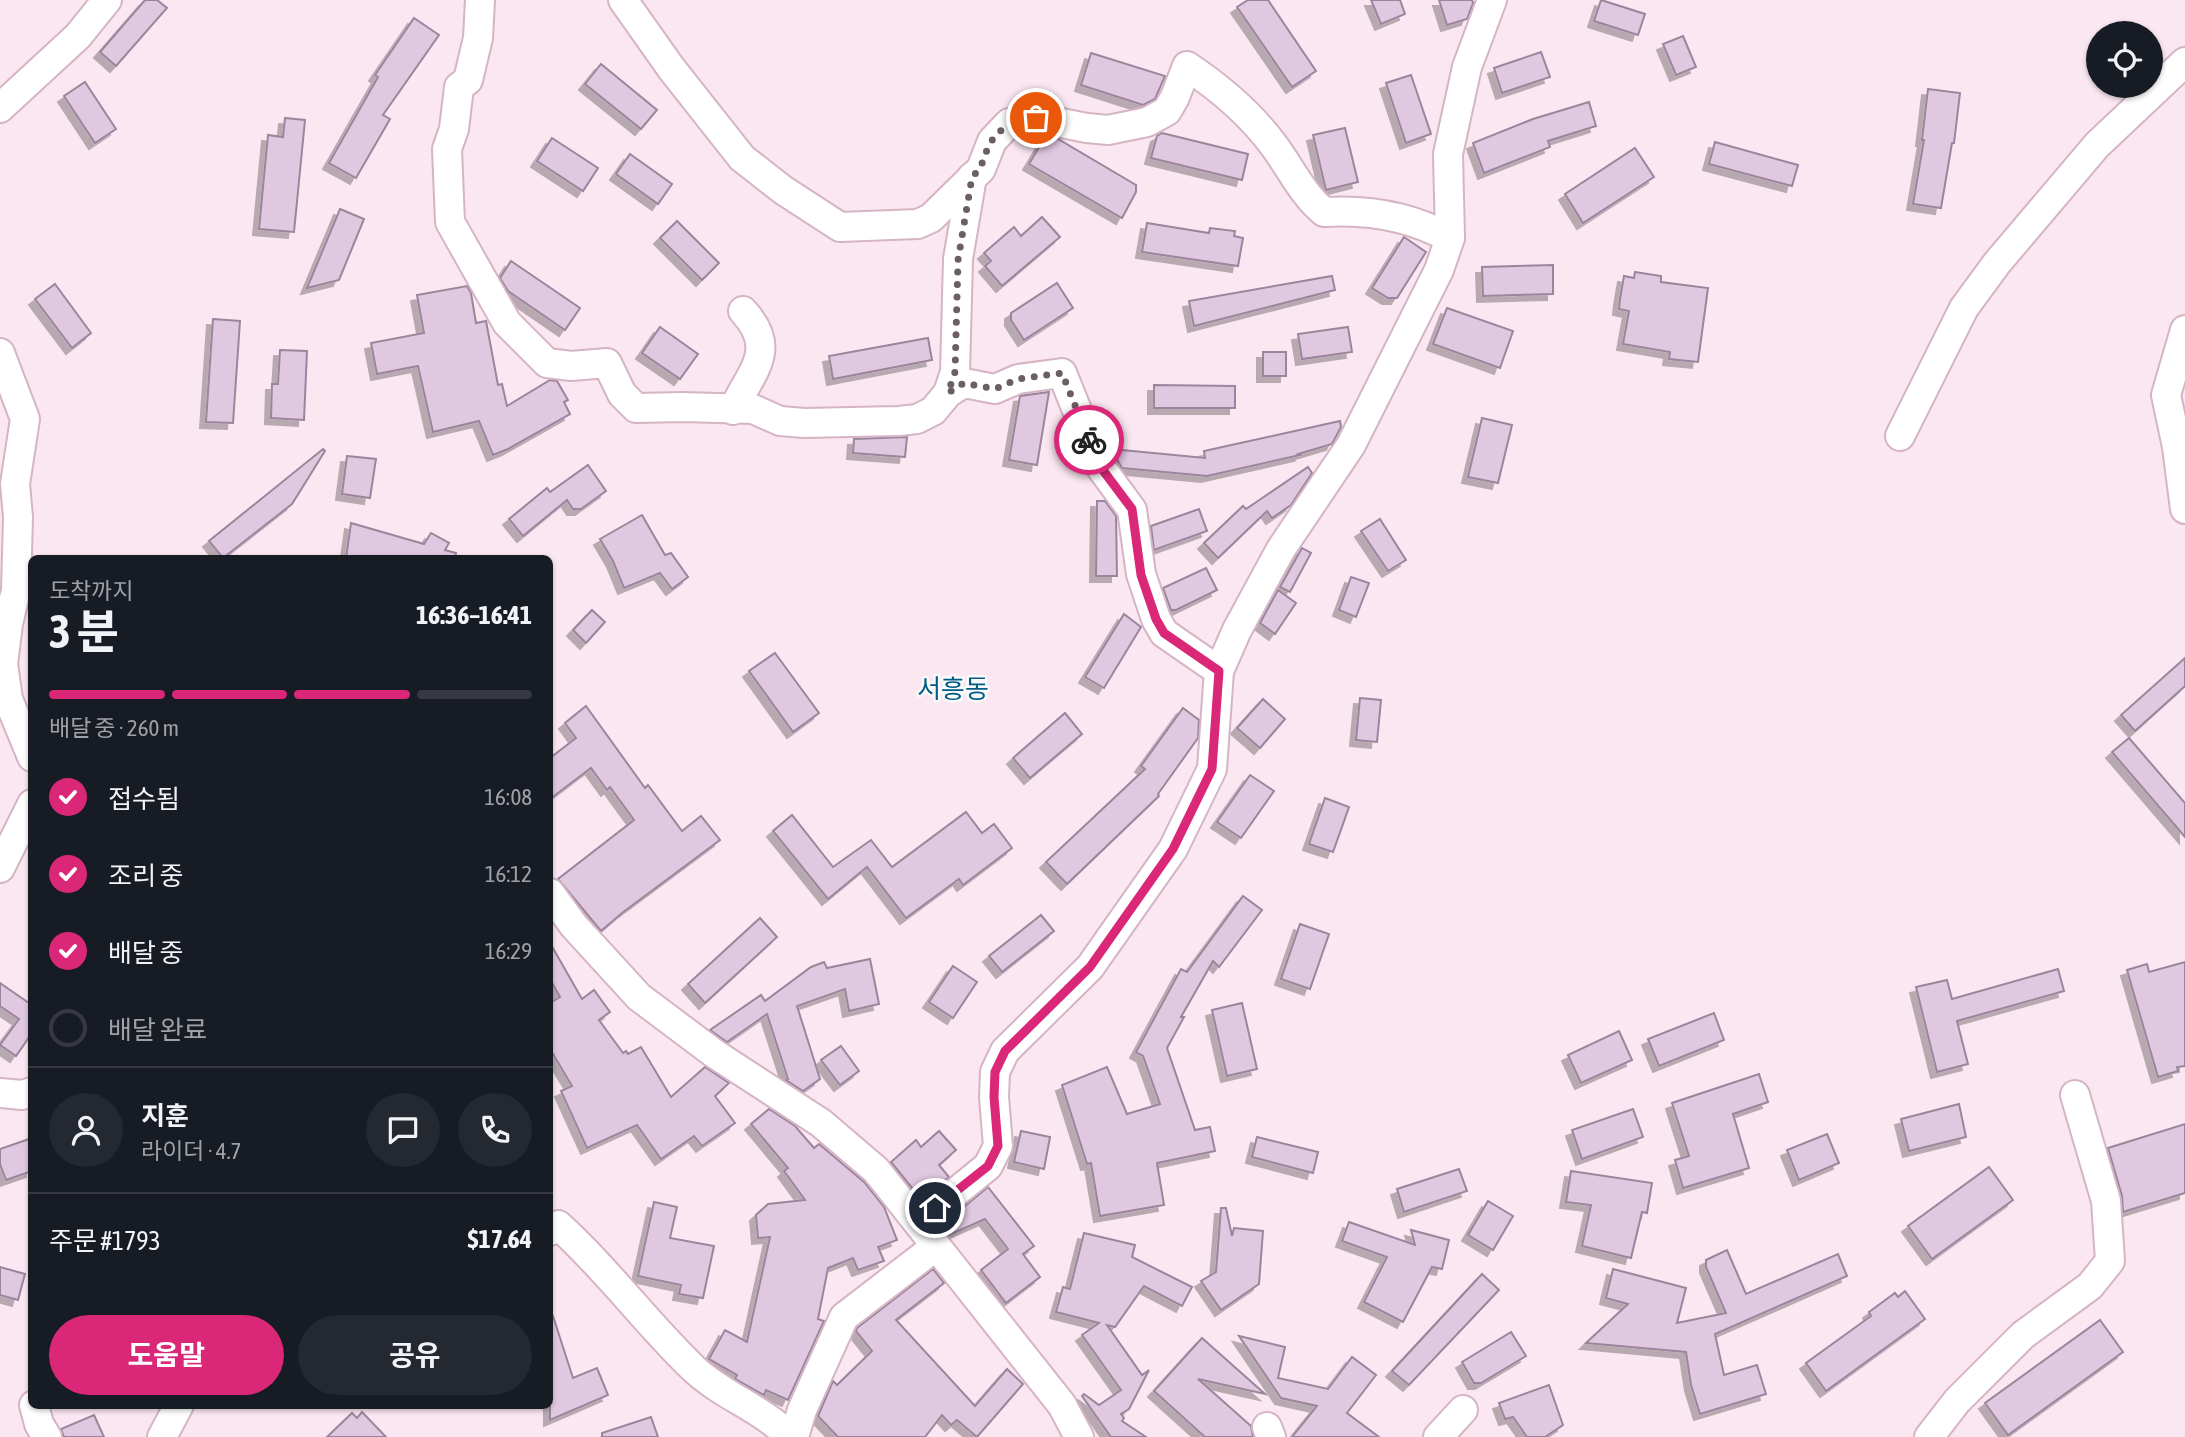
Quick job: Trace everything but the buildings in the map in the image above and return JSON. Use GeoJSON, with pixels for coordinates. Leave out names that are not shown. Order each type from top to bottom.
{"type":"FeatureCollection","features":[{"type":"Feature","properties":{"kind":"street"},"geometry":{"type":"LineString","coordinates":[[0,108],[78,36],[107,0]]}},
{"type":"Feature","properties":{"kind":"street"},"geometry":{"type":"LineString","coordinates":[[480,0],[478,37],[468,80],[459,87],[454,129],[447,149],[450,222],[507,323],[547,363],[570,366],[607,363],[622,394],[636,408],[753,409],[780,421],[804,423],[899,422],[917,419],[933,411],[948,393],[964,383],[995,389],[1018,379],[1062,373],[1099,465],[1132,509],[1141,575],[1156,619],[1164,633],[1219,671]]}},
{"type":"Feature","properties":{"kind":"street"},"geometry":{"type":"LineString","coordinates":[[623,0],[671,68],[743,158],[783,190],[840,227],[918,224],[931,218],[981,169],[992,141],[1009,123],[1036,118],[1108,130],[1147,122],[1167,111],[1186,66],[1219,88],[1246,115],[1273,145],[1312,202],[1324,212],[1357,210],[1397,216],[1428,226],[1450,238]]}},
{"type":"Feature","properties":{"kind":"street"},"geometry":{"type":"LineString","coordinates":[[918,1223],[988,1166],[998,1146],[995,1072],[1005,1051],[1090,967],[1173,849],[1212,769],[1219,671],[1237,630],[1281,549],[1351,445],[1439,270],[1450,238],[1448,154],[1467,67],[1492,0]]}},
{"type":"Feature","properties":{"kind":"street"},"geometry":{"type":"LineString","coordinates":[[1900,436],[1964,308],[1997,263],[2097,145],[2185,62]]}},
{"type":"Feature","properties":{"kind":"street"},"geometry":{"type":"LineString","coordinates":[[948,393],[955,372],[958,260],[972,177]]}},
{"type":"Feature","properties":{"kind":"street"},"geometry":{"type":"LineString","coordinates":[[733,410],[757,364],[761,347],[760,333],[743,311]]}},
{"type":"Feature","properties":{"kind":"street"},"geometry":{"type":"LineString","coordinates":[[2185,330],[2166,395],[2181,446],[2185,509]]}},
{"type":"Feature","properties":{"kind":"street"},"geometry":{"type":"LineString","coordinates":[[0,353],[25,419],[15,484],[18,517],[16,590],[3,664],[8,699],[28,747]]}},
{"type":"Feature","properties":{"kind":"street"},"geometry":{"type":"LineString","coordinates":[[0,868],[28,812]]}},
{"type":"Feature","properties":{"kind":"street"},"geometry":{"type":"LineString","coordinates":[[553,897],[574,926],[639,997],[715,1054],[821,1123],[876,1170],[1062,1405],[1079,1437]]}},
{"type":"Feature","properties":{"kind":"street"},"geometry":{"type":"LineString","coordinates":[[0,1093],[28,1093]]}},
{"type":"Feature","properties":{"kind":"street"},"geometry":{"type":"LineString","coordinates":[[1929,1437],[1958,1401],[2022,1335],[2090,1286],[2110,1261],[2106,1201],[2075,1095]]}},
{"type":"Feature","properties":{"kind":"street"},"geometry":{"type":"LineString","coordinates":[[553,1229],[558,1225],[575,1240],[645,1320],[697,1371],[775,1422],[792,1437],[844,1317],[935,1247]]}},
{"type":"Feature","properties":{"kind":"street"},"geometry":{"type":"LineString","coordinates":[[35,1409],[39,1424],[47,1437]]}},
{"type":"Feature","properties":{"kind":"street"},"geometry":{"type":"LineString","coordinates":[[162,1437],[177,1409]]}},
{"type":"Feature","properties":{"kind":"street"},"geometry":{"type":"LineString","coordinates":[[1438,1437],[1463,1410]]}},
{"type":"Feature","properties":{"kind":"way so far"},"geometry":{"type":"LineString","coordinates":[[1036,118],[1009,123],[992,141],[981,169],[972,177],[958,260],[955,372],[948,393],[964,383],[995,389],[1018,379],[1062,373],[1089,440]]}},
{"type":"Feature","properties":{"kind":"district","name":"서흥동"},"geometry":{"type":"Point","coordinates":[953,689]}},
{"type":"Feature","properties":{"kind":"route"},"geometry":{"type":"LineString","coordinates":[[935,1208],[988,1166],[998,1146],[995,1072],[1005,1051],[1090,967],[1173,849],[1212,769],[1219,671],[1164,633],[1156,619],[1141,575],[1132,509],[1099,465],[1089,440]]}}]}
